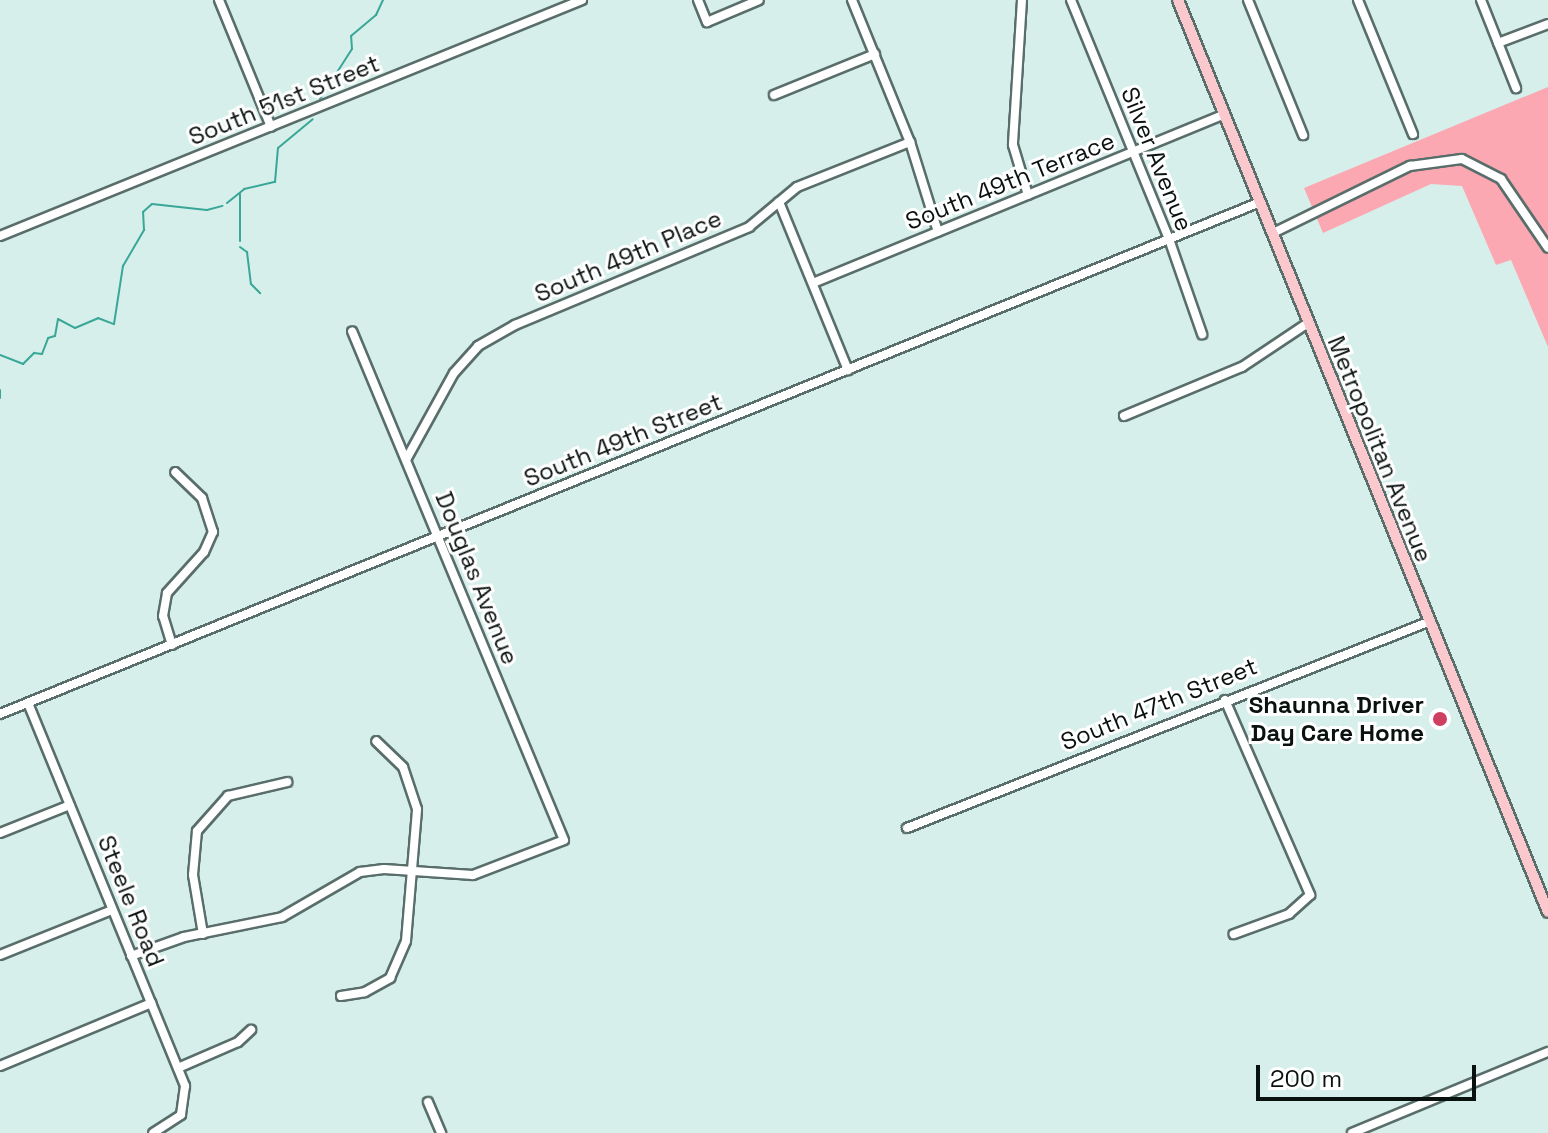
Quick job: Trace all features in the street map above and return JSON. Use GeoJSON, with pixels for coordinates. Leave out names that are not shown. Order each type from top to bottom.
{"type":"FeatureCollection","features":[{"type":"Feature","properties":{"kind":"main road","name":"Metropolitan Avenue"},"geometry":{"type":"LineString","coordinates":[[1178,0],[1548,912]]}},
{"type":"Feature","properties":{"kind":"street"},"geometry":{"type":"LineString","coordinates":[[219,0],[271,127]]}},
{"type":"Feature","properties":{"kind":"street","name":"South 51st Street"},"geometry":{"type":"LineString","coordinates":[[0,236],[582,0]]}},
{"type":"Feature","properties":{"kind":"street"},"geometry":{"type":"LineString","coordinates":[[698,0],[707,22],[759,0]]}},
{"type":"Feature","properties":{"kind":"street"},"geometry":{"type":"LineString","coordinates":[[852,0],[910,142],[938,232]]}},
{"type":"Feature","properties":{"kind":"street"},"geometry":{"type":"LineString","coordinates":[[1022,0],[1013,145],[1028,195]]}},
{"type":"Feature","properties":{"kind":"street","name":"Silver Avenue"},"geometry":{"type":"LineString","coordinates":[[1071,0],[1169,239],[1202,334]]}},
{"type":"Feature","properties":{"kind":"street"},"geometry":{"type":"LineString","coordinates":[[1248,0],[1303,135]]}},
{"type":"Feature","properties":{"kind":"street"},"geometry":{"type":"LineString","coordinates":[[1358,0],[1413,134]]}},
{"type":"Feature","properties":{"kind":"street"},"geometry":{"type":"LineString","coordinates":[[1481,0],[1516,88]]}},
{"type":"Feature","properties":{"kind":"street"},"geometry":{"type":"LineString","coordinates":[[1498,43],[1548,24]]}},
{"type":"Feature","properties":{"kind":"street"},"geometry":{"type":"LineString","coordinates":[[774,95],[875,54]]}},
{"type":"Feature","properties":{"kind":"street","name":"South 49th Terrace"},"geometry":{"type":"LineString","coordinates":[[813,283],[1223,115]]}},
{"type":"Feature","properties":{"kind":"street","name":"South 49th Place"},"geometry":{"type":"LineString","coordinates":[[407,458],[454,373],[478,346],[515,325],[749,227],[797,187],[910,142]]}},
{"type":"Feature","properties":{"kind":"street"},"geometry":{"type":"LineString","coordinates":[[1273,233],[1410,166],[1462,159],[1501,179],[1548,248]]}},
{"type":"Feature","properties":{"kind":"street"},"geometry":{"type":"LineString","coordinates":[[779,202],[848,370]]}},
{"type":"Feature","properties":{"kind":"street","name":"South 49th Street"},"geometry":{"type":"LineString","coordinates":[[0,714],[1260,202]]}},
{"type":"Feature","properties":{"kind":"street"},"geometry":{"type":"LineString","coordinates":[[1124,416],[1242,367],[1308,323]]}},
{"type":"Feature","properties":{"kind":"street","name":"Douglas Avenue"},"geometry":{"type":"LineString","coordinates":[[352,331],[564,840],[473,875],[415,871]]}},
{"type":"Feature","properties":{"kind":"street"},"geometry":{"type":"LineString","coordinates":[[172,645],[163,616],[167,593],[204,552],[213,532],[202,498],[175,472]]}},
{"type":"Feature","properties":{"kind":"street","name":"South 47th Street"},"geometry":{"type":"LineString","coordinates":[[907,828],[1428,622]]}},
{"type":"Feature","properties":{"kind":"street"},"geometry":{"type":"LineString","coordinates":[[1225,700],[1310,895],[1289,914],[1234,934]]}},
{"type":"Feature","properties":{"kind":"street","name":"Steele Road"},"geometry":{"type":"LineString","coordinates":[[28,703],[178,1068],[186,1098],[181,1115],[153,1133]]}},
{"type":"Feature","properties":{"kind":"street"},"geometry":{"type":"LineString","coordinates":[[341,996],[380,985],[396,968],[406,941],[415,871],[414,794],[403,767],[376,741]]}},
{"type":"Feature","properties":{"kind":"street"},"geometry":{"type":"LineString","coordinates":[[203,934],[192,849],[197,831],[228,796],[287,782]]}},
{"type":"Feature","properties":{"kind":"street"},"geometry":{"type":"LineString","coordinates":[[0,833],[70,805]]}},
{"type":"Feature","properties":{"kind":"street"},"geometry":{"type":"LineString","coordinates":[[131,956],[203,934],[282,917],[360,872],[415,871]]}},
{"type":"Feature","properties":{"kind":"street"},"geometry":{"type":"LineString","coordinates":[[0,955],[112,910]]}},
{"type":"Feature","properties":{"kind":"street"},"geometry":{"type":"LineString","coordinates":[[0,1066],[151,1003]]}},
{"type":"Feature","properties":{"kind":"street"},"geometry":{"type":"LineString","coordinates":[[178,1068],[238,1042],[251,1030]]}},
{"type":"Feature","properties":{"kind":"street"},"geometry":{"type":"LineString","coordinates":[[1352,1133],[1548,1052]]}},
{"type":"Feature","properties":{"kind":"street"},"geometry":{"type":"LineString","coordinates":[[428,1102],[441,1133]]}},
{"type":"Feature","properties":{"kind":"shaded area"},"geometry":{"type":"Polygon","coordinates":[[[1548,87],[1548,347],[1511,260],[1496,265],[1462,186],[1431,184],[1323,233],[1304,188],[1548,87]]]}},
{"type":"Feature","properties":{"kind":"waterway"},"geometry":{"type":"LineString","coordinates":[[320,99],[352,49],[351,36],[376,15],[383,0]]}},
{"type":"Feature","properties":{"kind":"waterway"},"geometry":{"type":"LineString","coordinates":[[227,203],[244,189],[275,182],[278,148],[313,119]]}},
{"type":"Feature","properties":{"kind":"waterway"},"geometry":{"type":"LineString","coordinates":[[240,194],[240,241]]}},
{"type":"Feature","properties":{"kind":"waterway"},"geometry":{"type":"LineString","coordinates":[[0,355],[23,364],[34,353],[42,354],[48,338],[55,336],[58,319],[75,328],[98,318],[114,324],[123,266],[144,230],[143,212],[152,204],[207,210],[222,206]]}},
{"type":"Feature","properties":{"kind":"waterway"},"geometry":{"type":"LineString","coordinates":[[240,247],[247,252],[251,284],[260,293]]}},
{"type":"Feature","properties":{"kind":"waterway"},"geometry":{"type":"LineString","coordinates":[[0,390],[0,398]]}},
{"type":"Feature","properties":{"kind":"place","name":"Shaunna Driver Day Care Home"},"geometry":{"type":"Point","coordinates":[1440,719]}}]}
